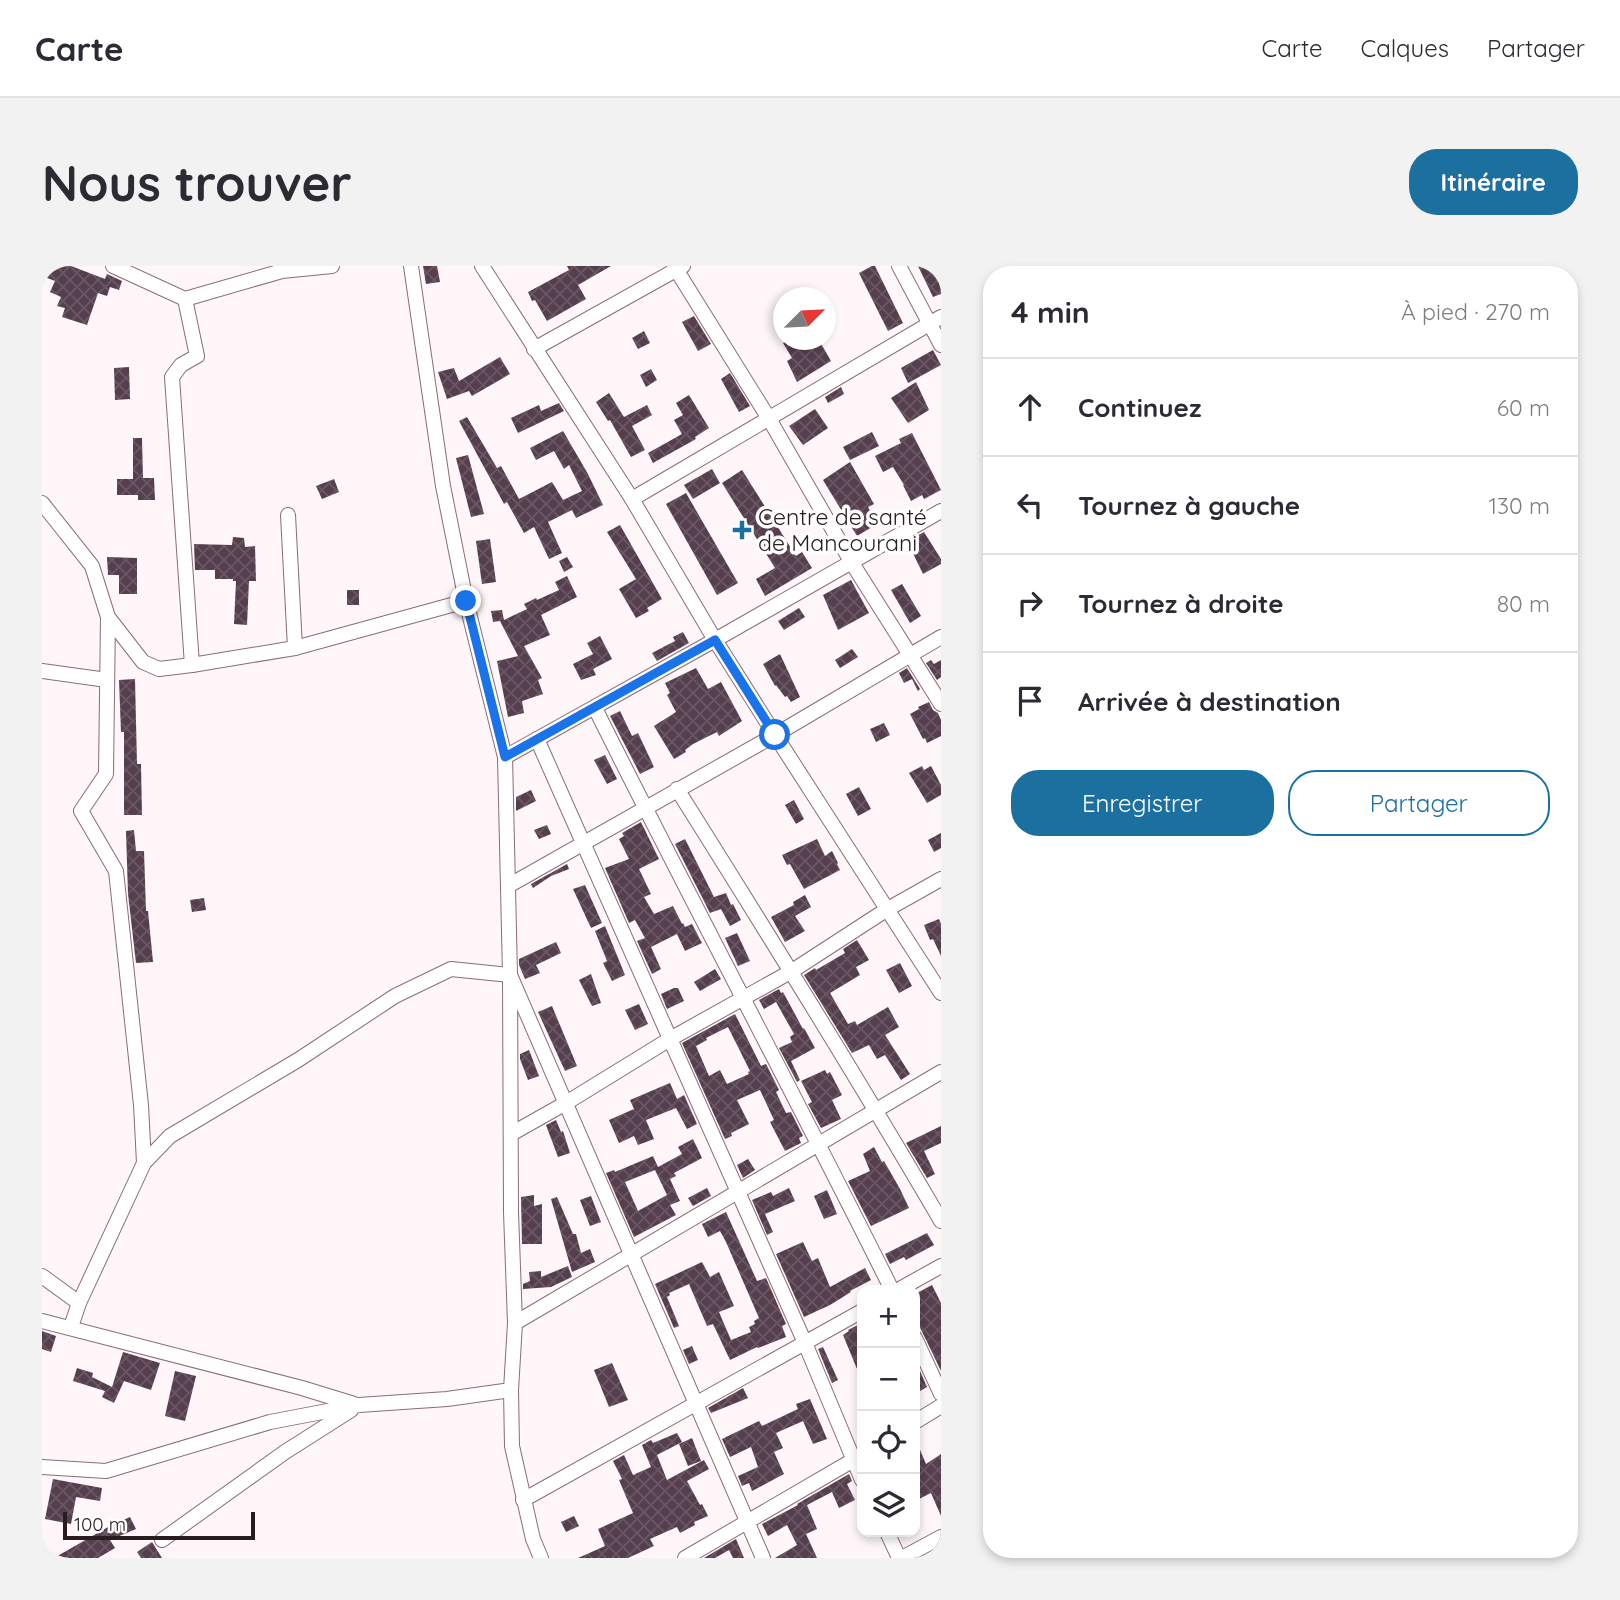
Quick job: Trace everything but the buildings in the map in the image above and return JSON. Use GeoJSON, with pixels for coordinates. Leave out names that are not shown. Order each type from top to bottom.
{"type":"FeatureCollection","features":[{"type":"Feature","properties":{"kind":"street"},"geometry":{"type":"LineString","coordinates":[[113,266],[185,299],[282,271],[332,266]]}},
{"type":"Feature","properties":{"kind":"street"},"geometry":{"type":"LineString","coordinates":[[411,266],[443,486],[466,601],[505,757],[515,1322],[511,1390],[512,1446],[533,1539],[541,1558]]}},
{"type":"Feature","properties":{"kind":"street"},"geometry":{"type":"LineString","coordinates":[[482,266],[632,499],[715,640],[941,993]]}},
{"type":"Feature","properties":{"kind":"street"},"geometry":{"type":"LineString","coordinates":[[899,266],[935,320],[941,345]]}},
{"type":"Feature","properties":{"kind":"street"},"geometry":{"type":"LineString","coordinates":[[534,349],[678,267],[852,563],[941,704]]}},
{"type":"Feature","properties":{"kind":"street"},"geometry":{"type":"LineString","coordinates":[[185,299],[197,356],[181,365],[172,376],[192,665]]}},
{"type":"Feature","properties":{"kind":"street"},"geometry":{"type":"LineString","coordinates":[[632,499],[935,320]]}},
{"type":"Feature","properties":{"kind":"street"},"geometry":{"type":"LineString","coordinates":[[42,503],[92,566],[108,617],[106,774],[81,811],[116,871],[141,1105],[144,1163]]}},
{"type":"Feature","properties":{"kind":"street"},"geometry":{"type":"LineString","coordinates":[[505,757],[941,511]]}},
{"type":"Feature","properties":{"kind":"street"},"geometry":{"type":"LineString","coordinates":[[288,515],[295,648]]}},
{"type":"Feature","properties":{"kind":"street"},"geometry":{"type":"LineString","coordinates":[[108,617],[143,662],[159,669],[295,648],[466,601]]}},
{"type":"Feature","properties":{"kind":"street"},"geometry":{"type":"LineString","coordinates":[[508,886],[775,735],[941,637]]}},
{"type":"Feature","properties":{"kind":"street"},"geometry":{"type":"LineString","coordinates":[[42,671],[107,680]]}},
{"type":"Feature","properties":{"kind":"street"},"geometry":{"type":"LineString","coordinates":[[595,708],[890,1285]]}},
{"type":"Feature","properties":{"kind":"street"},"geometry":{"type":"LineString","coordinates":[[537,739],[857,1456]]}},
{"type":"Feature","properties":{"kind":"street"},"geometry":{"type":"LineString","coordinates":[[677,789],[792,971],[941,1221]]}},
{"type":"Feature","properties":{"kind":"street"},"geometry":{"type":"LineString","coordinates":[[511,1134],[670,1039],[792,971],[941,879]]}},
{"type":"Feature","properties":{"kind":"street"},"geometry":{"type":"LineString","coordinates":[[71,1327],[79,1303],[144,1163],[170,1136],[298,1060],[395,996],[451,969],[510,975]]}},
{"type":"Feature","properties":{"kind":"street"},"geometry":{"type":"LineString","coordinates":[[510,975],[763,1558]]}},
{"type":"Feature","properties":{"kind":"street"},"geometry":{"type":"LineString","coordinates":[[515,1322],[941,1072]]}},
{"type":"Feature","properties":{"kind":"street"},"geometry":{"type":"LineString","coordinates":[[907,1285],[941,1266]]}},
{"type":"Feature","properties":{"kind":"street"},"geometry":{"type":"LineString","coordinates":[[42,1276],[79,1303]]}},
{"type":"Feature","properties":{"kind":"street"},"geometry":{"type":"LineString","coordinates":[[523,1500],[857,1314]]}},
{"type":"Feature","properties":{"kind":"street"},"geometry":{"type":"LineString","coordinates":[[42,1321],[359,1405]]}},
{"type":"Feature","properties":{"kind":"street"},"geometry":{"type":"LineString","coordinates":[[920,1348],[941,1394]]}},
{"type":"Feature","properties":{"kind":"street"},"geometry":{"type":"LineString","coordinates":[[42,1467],[106,1471],[270,1422],[359,1405],[447,1399],[511,1390]]}},
{"type":"Feature","properties":{"kind":"street"},"geometry":{"type":"LineString","coordinates":[[162,1540],[285,1452],[359,1405]]}},
{"type":"Feature","properties":{"kind":"street"},"geometry":{"type":"LineString","coordinates":[[920,1419],[941,1406]]}},
{"type":"Feature","properties":{"kind":"street"},"geometry":{"type":"LineString","coordinates":[[685,1558],[857,1459]]}},
{"type":"Feature","properties":{"kind":"street"},"geometry":{"type":"LineString","coordinates":[[890,1537],[900,1558],[941,1537]]}},
{"type":"Feature","properties":{"kind":"place","name":"Centre de santé de Mancourani"},"geometry":{"type":"Point","coordinates":[742,530]}},
{"type":"Feature","properties":{"kind":"route"},"geometry":{"type":"LineString","coordinates":[[466,601],[505,757],[715,640],[775,735]]}}]}
